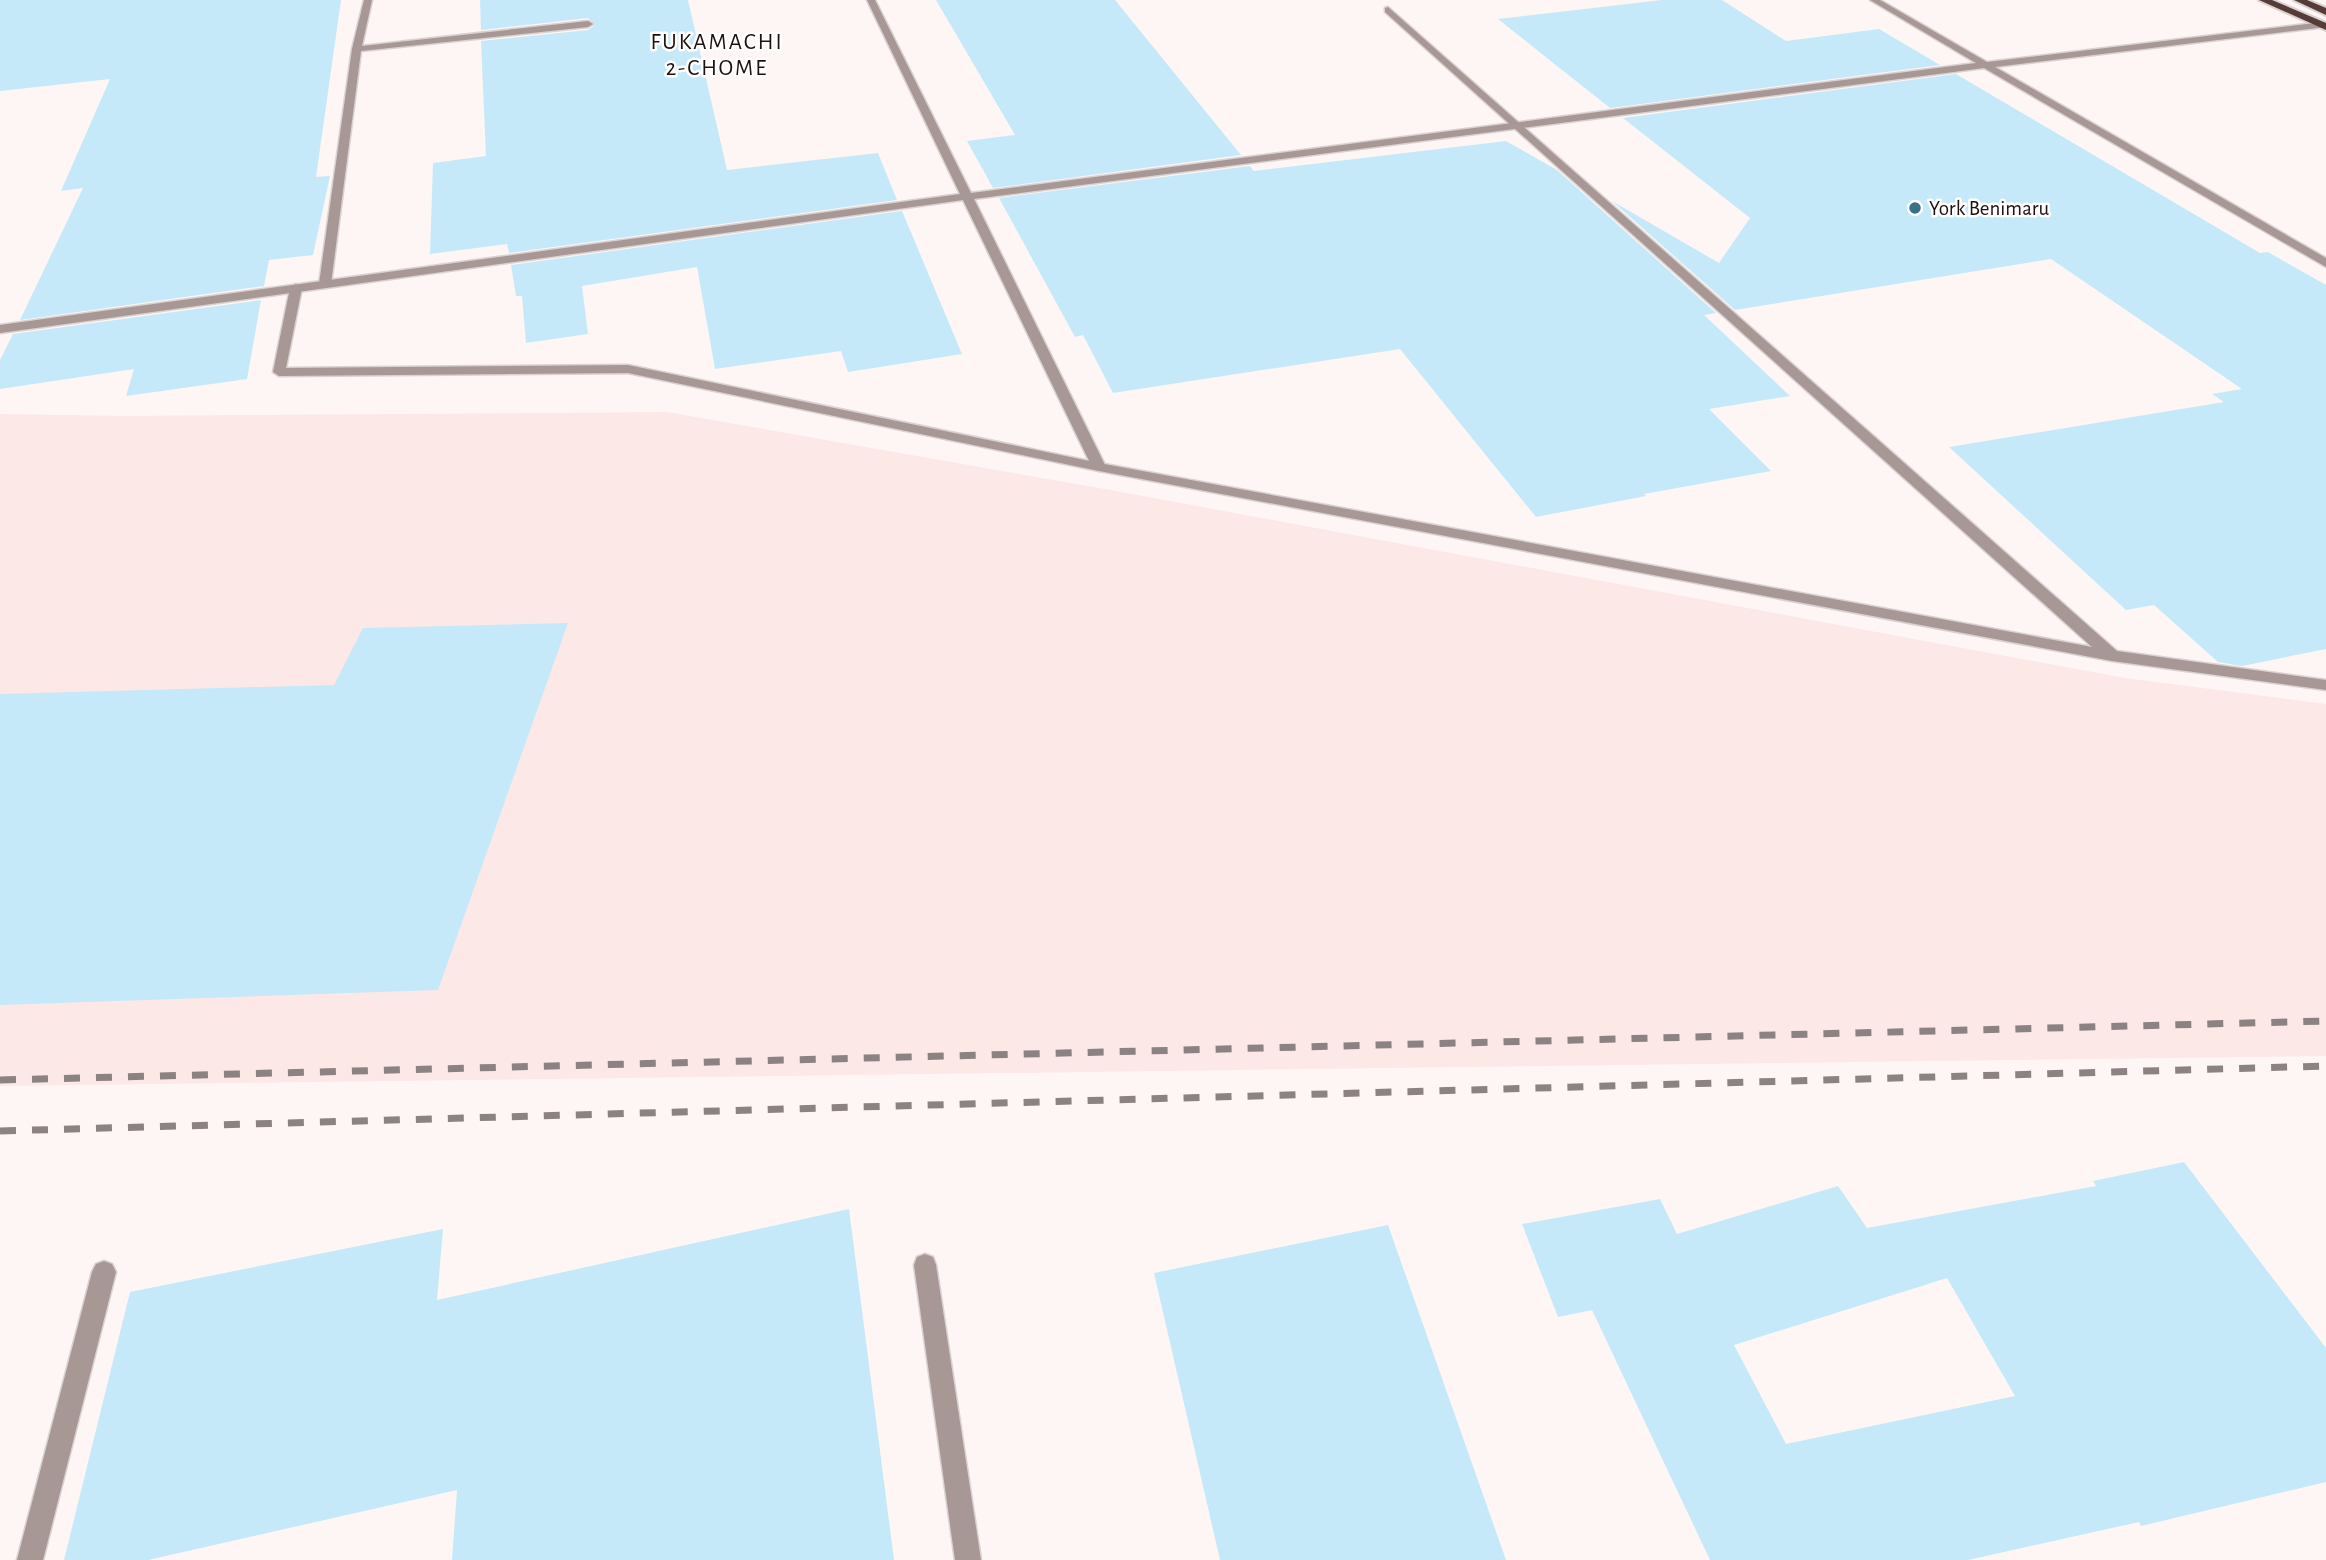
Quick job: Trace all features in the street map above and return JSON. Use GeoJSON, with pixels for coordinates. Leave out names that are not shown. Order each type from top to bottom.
{"type":"FeatureCollection","features":[{"type":"Feature","properties":{"kind":"highway"},"geometry":{"type":"LineString","coordinates":[[2264,0],[2324,26]]}},
{"type":"Feature","properties":{"kind":"highway"},"geometry":{"type":"LineString","coordinates":[[2299,0],[2326,12]]}},
{"type":"Feature","properties":{"kind":"street"},"geometry":{"type":"LineString","coordinates":[[325,284],[357,49],[368,0]]}},
{"type":"Feature","properties":{"kind":"street"},"geometry":{"type":"LineString","coordinates":[[871,0],[1099,467]]}},
{"type":"Feature","properties":{"kind":"street"},"geometry":{"type":"LineString","coordinates":[[1874,0],[2326,263]]}},
{"type":"Feature","properties":{"kind":"street"},"geometry":{"type":"LineString","coordinates":[[1388,10],[2112,656]]}},
{"type":"Feature","properties":{"kind":"street"},"geometry":{"type":"LineString","coordinates":[[357,49],[588,24]]}},
{"type":"Feature","properties":{"kind":"street"},"geometry":{"type":"LineString","coordinates":[[0,329],[965,196],[1986,64],[2324,26]]}},
{"type":"Feature","properties":{"kind":"street"},"geometry":{"type":"LineString","coordinates":[[296,288],[279,372],[628,369],[1099,467],[2112,656],[2326,685]]}},
{"type":"Feature","properties":{"kind":"street"},"geometry":{"type":"LineString","coordinates":[[925,1265],[968,1560]]}},
{"type":"Feature","properties":{"kind":"street"},"geometry":{"type":"LineString","coordinates":[[30,1560],[104,1272]]}},
{"type":"Feature","properties":{"kind":"shaded area"},"geometry":{"type":"Polygon","coordinates":[[[667,412],[1116,491],[2125,678],[2326,704],[2326,1056],[0,1086],[0,414],[124,416],[667,412]]]}},
{"type":"Feature","properties":{"kind":"building"},"geometry":{"type":"Polygon","coordinates":[[[0,0],[341,0],[316,177],[330,176],[313,255],[269,260],[264,286],[20,320],[83,188],[61,191],[110,79],[0,91],[0,0]]]}},
{"type":"Feature","properties":{"kind":"building"},"geometry":{"type":"Polygon","coordinates":[[[480,0],[688,0],[727,170],[878,153],[897,200],[509,253],[507,244],[430,254],[433,163],[486,156],[481,41],[588,30],[595,25],[588,18],[481,30],[480,0]]]}},
{"type":"Feature","properties":{"kind":"building"},"geometry":{"type":"Polygon","coordinates":[[[936,0],[1115,0],[1241,155],[993,188],[967,141],[1015,135],[936,0]]]}},
{"type":"Feature","properties":{"kind":"building"},"geometry":{"type":"Polygon","coordinates":[[[1662,0],[1722,0],[1786,41],[1879,29],[1940,65],[1610,108],[1498,19],[1662,0]]]}},
{"type":"Feature","properties":{"kind":"building"},"geometry":{"type":"Polygon","coordinates":[[[1956,74],[2260,253],[2268,252],[2326,285],[2326,649],[2242,666],[2218,662],[2154,605],[2126,610],[1949,447],[2224,402],[2212,394],[2242,389],[2051,259],[1735,310],[1612,201],[1719,263],[1750,218],[1623,118],[1956,74]]]}},
{"type":"Feature","properties":{"kind":"building"},"geometry":{"type":"Polygon","coordinates":[[[1506,141],[1557,170],[1716,313],[1704,315],[1790,396],[1709,409],[1771,471],[1536,517],[1400,349],[1113,393],[1083,335],[1075,337],[999,198],[1250,166],[1254,171],[1506,141]]]}},
{"type":"Feature","properties":{"kind":"building"},"geometry":{"type":"Polygon","coordinates":[[[902,211],[962,354],[848,372],[841,351],[715,369],[697,267],[582,286],[588,334],[526,343],[522,296],[516,296],[511,265],[902,211]]]}},
{"type":"Feature","properties":{"kind":"building"},"geometry":{"type":"Polygon","coordinates":[[[261,300],[247,379],[126,396],[134,369],[0,389],[0,360],[13,334],[261,300]]]}},
{"type":"Feature","properties":{"kind":"building"},"geometry":{"type":"Polygon","coordinates":[[[568,623],[438,990],[0,1005],[0,694],[334,685],[363,628],[568,623]]]}},
{"type":"Feature","properties":{"kind":"building"},"geometry":{"type":"Polygon","coordinates":[[[2184,1162],[2326,1348],[2326,1482],[2141,1526],[2139,1522],[1968,1560],[1710,1560],[1592,1310],[1558,1317],[1522,1224],[1660,1199],[1677,1234],[1838,1186],[1867,1228],[2096,1186],[2093,1181],[2184,1162]],[[1947,1278],[1734,1345],[1786,1444],[2015,1396],[1947,1278]]]}},
{"type":"Feature","properties":{"kind":"building"},"geometry":{"type":"Polygon","coordinates":[[[849,1209],[894,1560],[452,1560],[457,1490],[148,1560],[64,1560],[130,1292],[443,1229],[437,1300],[849,1209]]]}},
{"type":"Feature","properties":{"kind":"building"},"geometry":{"type":"Polygon","coordinates":[[[1388,1225],[1506,1560],[1220,1560],[1154,1273],[1388,1225]]]}},
{"type":"Feature","properties":{"kind":"railway"},"geometry":{"type":"LineString","coordinates":[[0,1080],[2326,1021]]}},
{"type":"Feature","properties":{"kind":"railway"},"geometry":{"type":"LineString","coordinates":[[0,1131],[2326,1066]]}},
{"type":"Feature","properties":{"kind":"place","name":"York Benimaru"},"geometry":{"type":"Point","coordinates":[1915,208]}},
{"type":"Feature","properties":{"kind":"district","name":"FUKAMACHI 2-CHOME"},"geometry":{"type":"Point","coordinates":[717,54]}}]}
